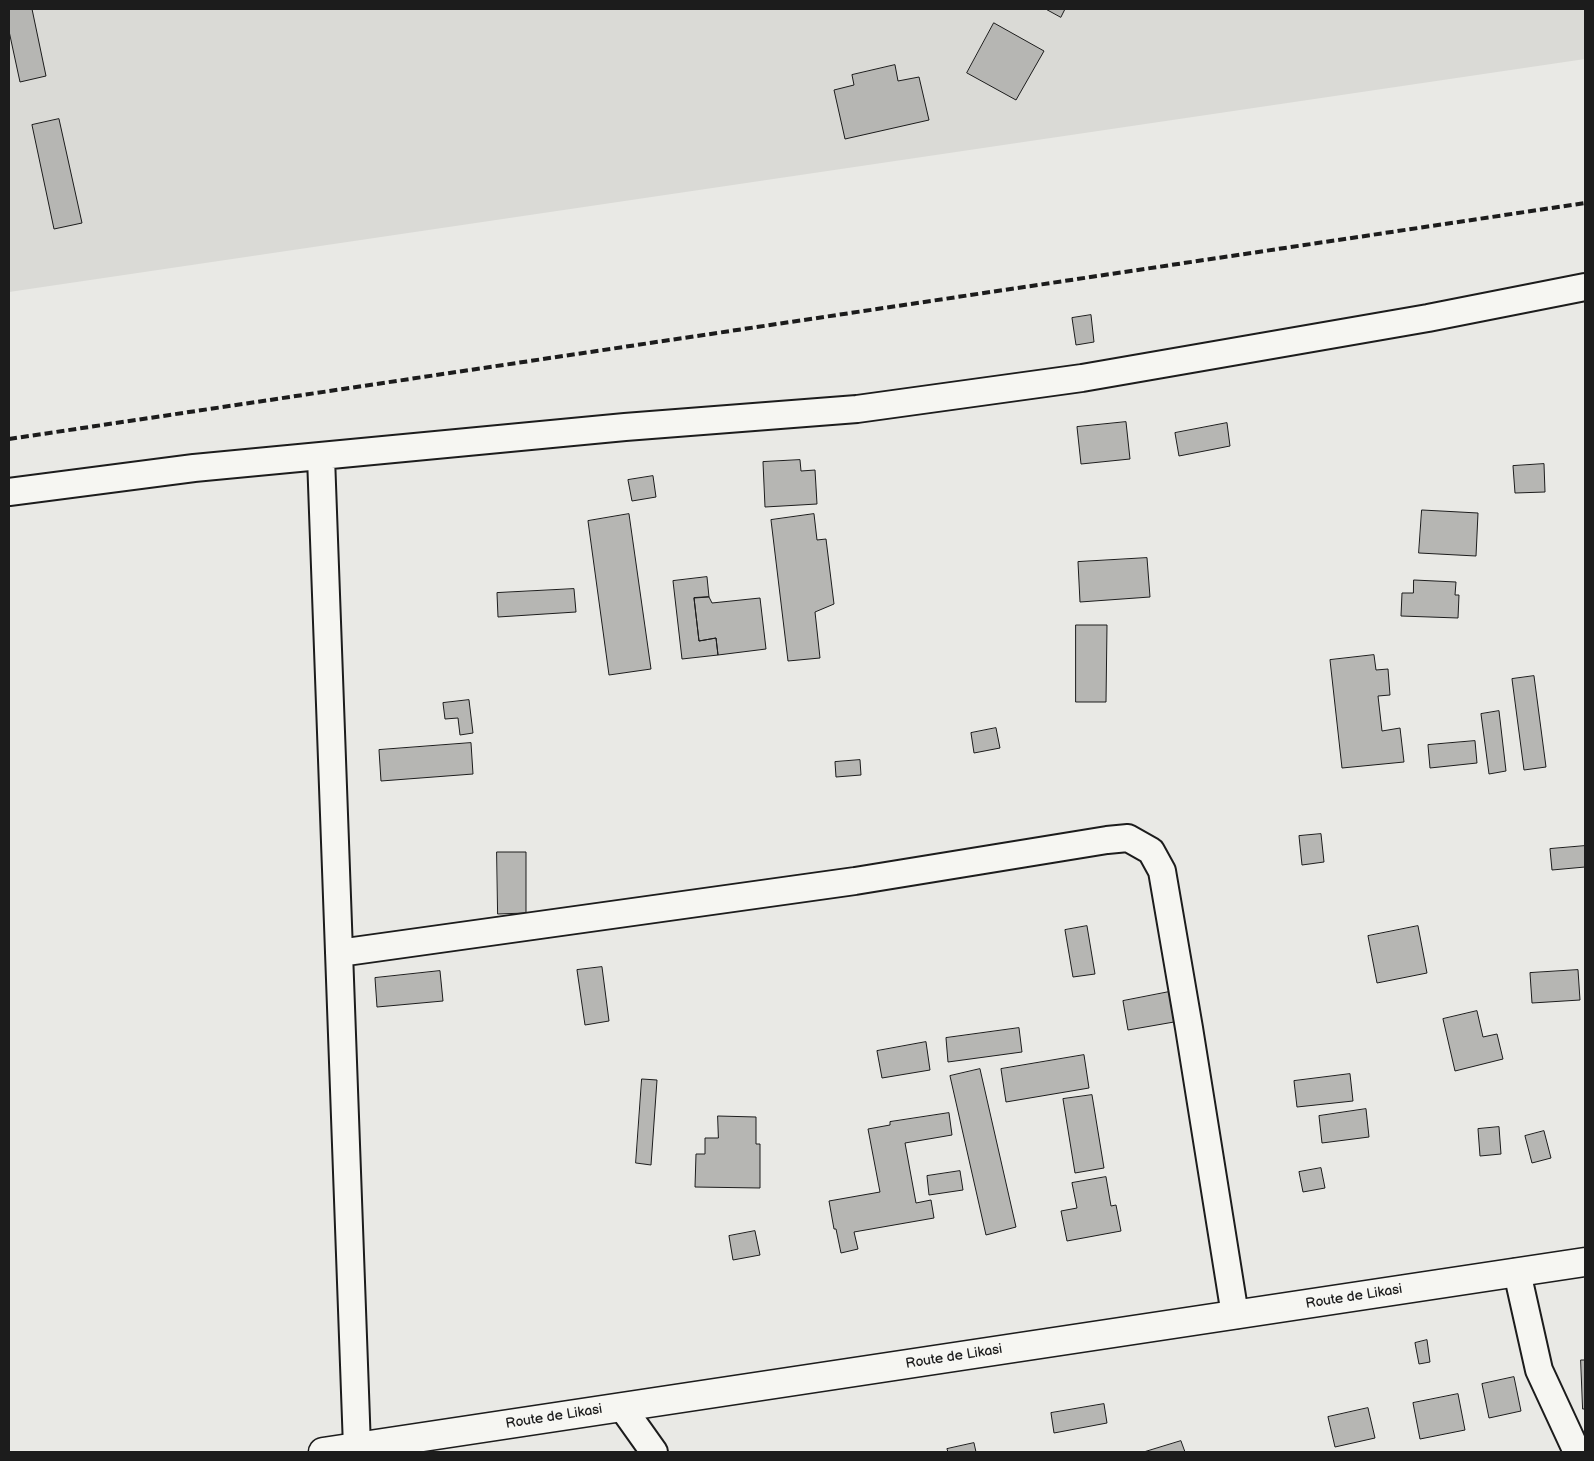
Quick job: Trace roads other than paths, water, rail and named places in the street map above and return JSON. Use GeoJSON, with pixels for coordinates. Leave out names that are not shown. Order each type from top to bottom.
{"type":"FeatureCollection","features":[{"type":"Feature","properties":{"kind":"highway","name":"Route de Likasi"},"geometry":{"type":"LineString","coordinates":[[323,1452],[1585,1262]]}},
{"type":"Feature","properties":{"kind":"street"},"geometry":{"type":"LineString","coordinates":[[9,492],[194,468],[625,427],[877,407],[1082,378],[1428,318],[1585,287]]}},
{"type":"Feature","properties":{"kind":"street"},"geometry":{"type":"LineString","coordinates":[[321,457],[357,1447]]}},
{"type":"Feature","properties":{"kind":"street"},"geometry":{"type":"LineString","coordinates":[[339,953],[855,881],[1128,838],[1151,851],[1162,871],[1235,1315]]}},
{"type":"Feature","properties":{"kind":"street"},"geometry":{"type":"LineString","coordinates":[[1517,1272],[1539,1370],[1577,1452]]}},
{"type":"Feature","properties":{"kind":"street"},"geometry":{"type":"LineString","coordinates":[[622,1407],[654,1452]]}},
{"type":"Feature","properties":{"kind":"railway"},"geometry":{"type":"LineString","coordinates":[[9,439],[1585,203]]}}]}
